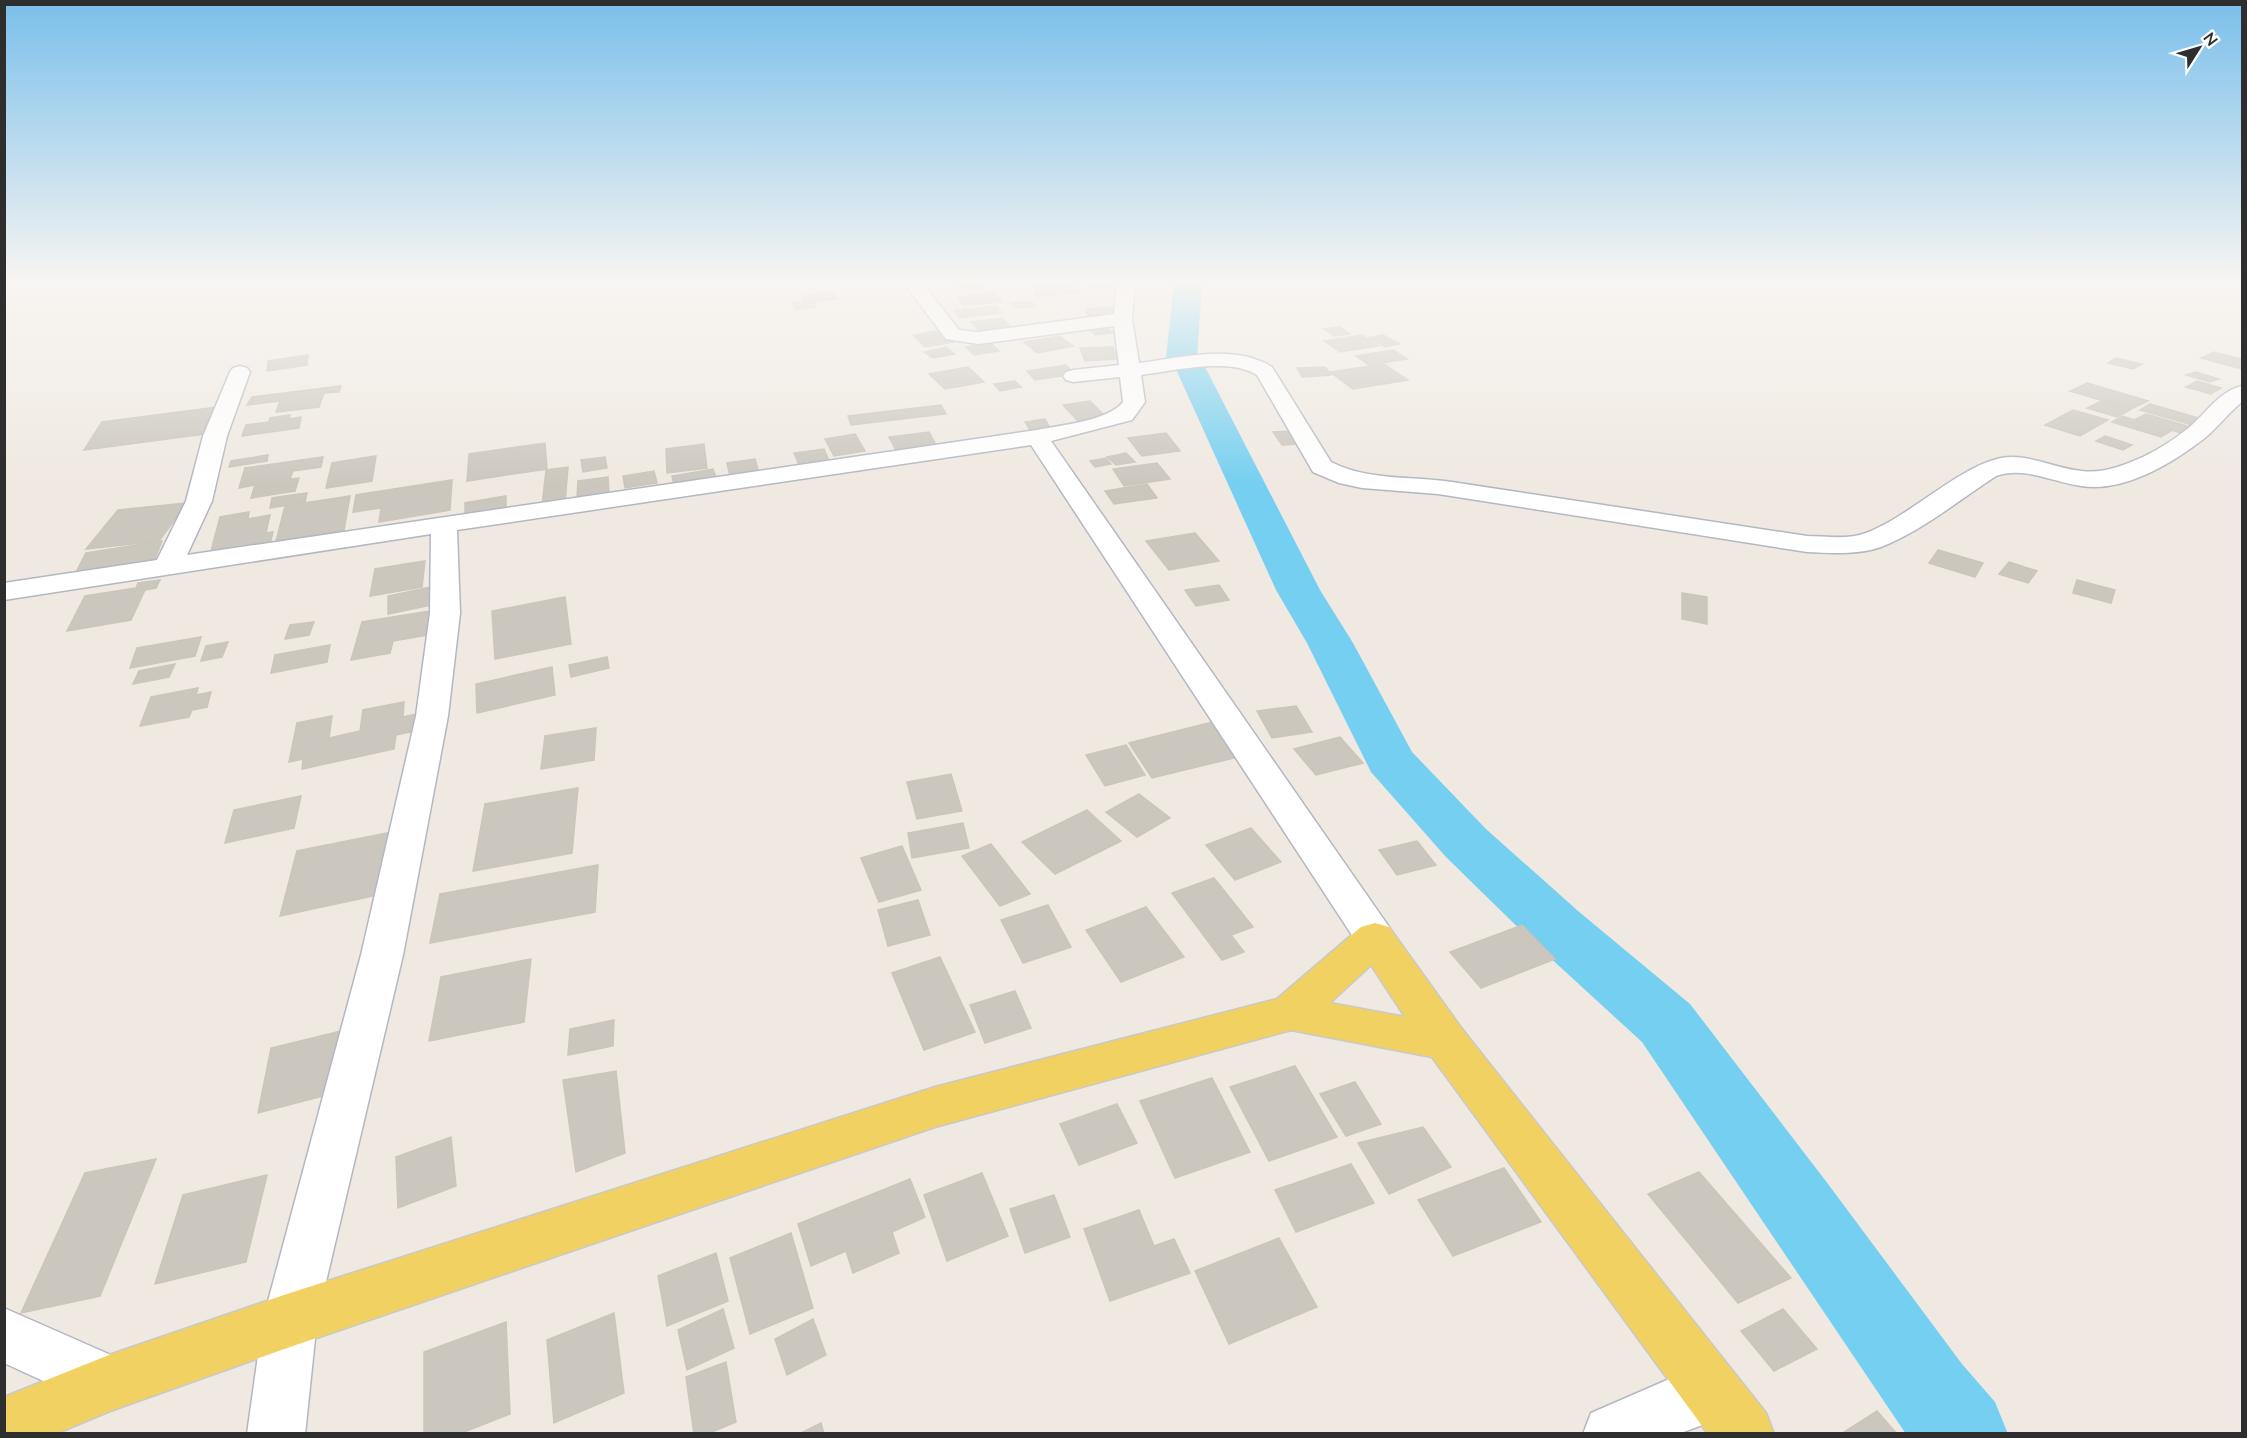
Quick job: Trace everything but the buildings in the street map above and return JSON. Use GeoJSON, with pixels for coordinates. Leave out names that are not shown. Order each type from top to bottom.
{"type":"FeatureCollection","features":[{"type":"Feature","properties":{"kind":"main road"},"geometry":{"type":"LineString","coordinates":[[1291,1013],[1375,938],[1446,1042],[1728,1414]]}},
{"type":"Feature","properties":{"kind":"main road"},"geometry":{"type":"LineString","coordinates":[[4,1426],[109,1383],[290,1320],[935,1107],[1291,1013],[1446,1042]]}},
{"type":"Feature","properties":{"kind":"street"},"geometry":{"type":"LineString","coordinates":[[4,592],[1037,437],[1124,415],[1134,402],[1126,350]]}},
{"type":"Feature","properties":{"kind":"street"},"geometry":{"type":"LineString","coordinates":[[1073,376],[1128,368],[1220,360],[1252,363],[1265,371],[1322,467],[1356,478],[1506,497],[1808,544],[1840,545],[1872,542],[1912,520],[1987,471],[2004,465],[2020,465],[2083,479],[2114,477],[2154,461],[2199,431],[2223,406],[2242,392]]}},
{"type":"Feature","properties":{"kind":"street"},"geometry":{"type":"LineString","coordinates":[[167,568],[198,501],[215,436],[240,372]]}},
{"type":"Feature","properties":{"kind":"street"},"geometry":{"type":"LineString","coordinates":[[1037,437],[1375,938]]}},
{"type":"Feature","properties":{"kind":"street"},"geometry":{"type":"LineString","coordinates":[[276,1434],[290,1320],[382,955],[432,716],[445,613],[444,526]]}},
{"type":"Feature","properties":{"kind":"street"},"geometry":{"type":"LineString","coordinates":[[4,1335],[109,1383]]}},
{"type":"Feature","properties":{"kind":"street"},"geometry":{"type":"LineString","coordinates":[[1612,1434],[1674,1406],[1728,1414]]}},
{"type":"Feature","properties":{"kind":"waterway"},"geometry":{"type":"LineString","coordinates":[[1182,358],[1183,350]]}},
{"type":"Feature","properties":{"kind":"waterway"},"geometry":{"type":"LineString","coordinates":[[1189,367],[1298,590],[1330,643],[1390,760],[1466,843],[1556,927],[1666,1023],[1798,1205],[1931,1395],[1963,1434]]}}]}
